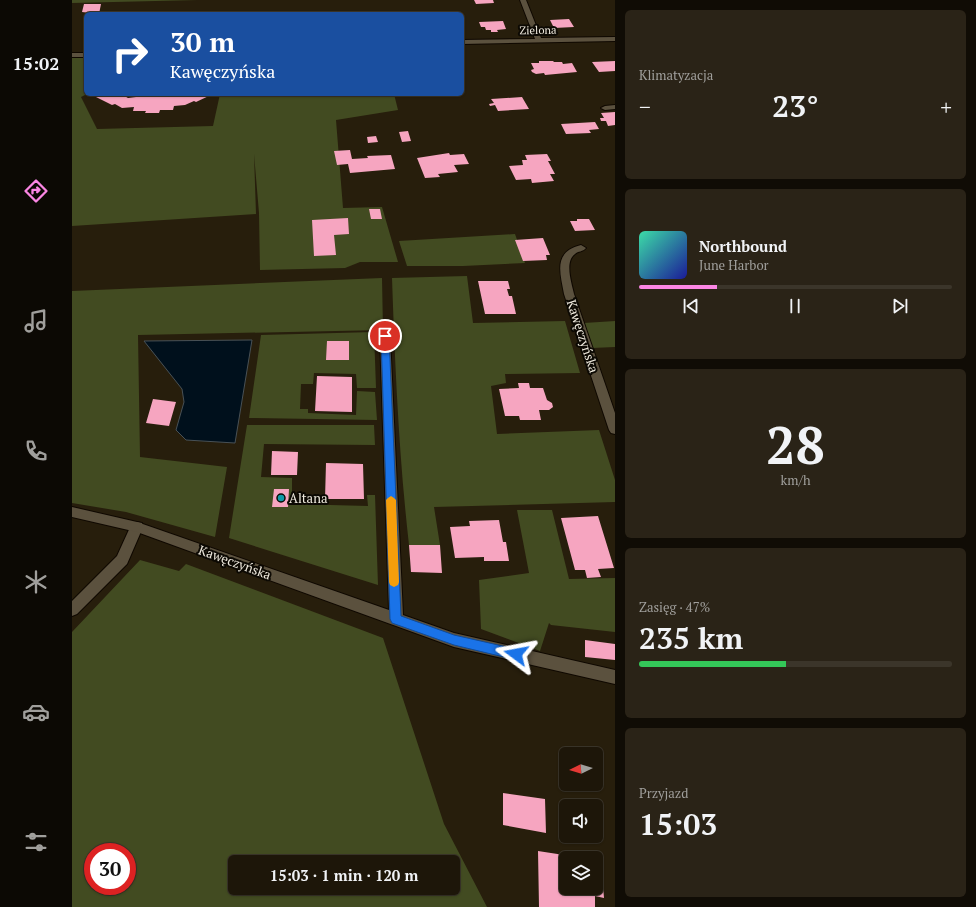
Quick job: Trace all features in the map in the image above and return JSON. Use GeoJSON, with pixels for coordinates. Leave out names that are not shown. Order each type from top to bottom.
{"type":"FeatureCollection","features":[{"type":"Feature","properties":{"kind":"street"},"geometry":{"type":"LineString","coordinates":[[523,0],[539,41]]}},
{"type":"Feature","properties":{"kind":"street","name":"Zielona"},"geometry":{"type":"LineString","coordinates":[[464,42],[615,39]]}},
{"type":"Feature","properties":{"kind":"street"},"geometry":{"type":"LineString","coordinates":[[72,56],[84,55]]}},
{"type":"Feature","properties":{"kind":"street"},"geometry":{"type":"LineString","coordinates":[[606,108],[615,107]]}},
{"type":"Feature","properties":{"kind":"street","name":"Kawęczyńska"},"geometry":{"type":"LineString","coordinates":[[581,248],[571,252],[567,259],[565,272],[569,294],[615,430]]}},
{"type":"Feature","properties":{"kind":"street"},"geometry":{"type":"LineString","coordinates":[[385,336],[396,619]]}},
{"type":"Feature","properties":{"kind":"street","name":"Kawęczyńska"},"geometry":{"type":"LineString","coordinates":[[72,512],[137,527],[454,640],[615,677]]}},
{"type":"Feature","properties":{"kind":"street"},"geometry":{"type":"LineString","coordinates":[[72,610],[122,560],[137,527]]}},
{"type":"Feature","properties":{"kind":"green space"},"geometry":{"type":"Polygon","coordinates":[[[72,0],[198,0],[72,3],[72,0]]]}},
{"type":"Feature","properties":{"kind":"green space"},"geometry":{"type":"Polygon","coordinates":[[[72,58],[84,58],[84,96],[81,97],[97,129],[213,126],[220,96],[394,96],[398,110],[336,120],[343,208],[382,207],[398,262],[360,262],[345,268],[260,270],[259,213],[254,154],[256,214],[72,226],[72,58]]]}},
{"type":"Feature","properties":{"kind":"green space"},"geometry":{"type":"Polygon","coordinates":[[[515,234],[525,263],[463,266],[407,266],[399,241],[515,234]]]}},
{"type":"Feature","properties":{"kind":"green space"},"geometry":{"type":"Polygon","coordinates":[[[467,276],[473,323],[565,321],[580,373],[505,374],[506,383],[491,386],[497,434],[599,430],[615,480],[615,502],[434,507],[440,545],[409,545],[398,412],[392,278],[467,276]]]}},
{"type":"Feature","properties":{"kind":"green space"},"geometry":{"type":"Polygon","coordinates":[[[382,278],[383,330],[138,335],[140,457],[227,467],[215,537],[126,512],[72,503],[72,291],[382,278]]]}},
{"type":"Feature","properties":{"kind":"green space"},"geometry":{"type":"Polygon","coordinates":[[[615,321],[615,347],[592,348],[584,323],[615,321]]]}},
{"type":"Feature","properties":{"kind":"green space"},"geometry":{"type":"Polygon","coordinates":[[[374,332],[376,388],[357,388],[356,374],[314,373],[313,384],[301,384],[300,409],[308,409],[308,413],[356,415],[357,391],[375,392],[377,420],[249,418],[261,335],[374,332]]]}},
{"type":"Feature","properties":{"kind":"green space"},"geometry":{"type":"Polygon","coordinates":[[[247,425],[374,425],[375,445],[264,444],[261,477],[292,478],[292,504],[368,506],[367,495],[375,495],[378,585],[229,538],[247,425]]]}},
{"type":"Feature","properties":{"kind":"green space"},"geometry":{"type":"Polygon","coordinates":[[[517,510],[552,510],[569,579],[615,578],[615,632],[551,625],[549,623],[540,651],[481,629],[479,580],[529,573],[517,510]]]}},
{"type":"Feature","properties":{"kind":"green space"},"geometry":{"type":"Polygon","coordinates":[[[140,560],[179,571],[186,564],[383,638],[444,824],[487,907],[72,907],[72,632],[140,560]]]}},
{"type":"Feature","properties":{"kind":"water"},"geometry":{"type":"Polygon","coordinates":[[[252,340],[235,443],[186,440],[176,430],[184,402],[182,389],[144,341],[252,340]]]}},
{"type":"Feature","properties":{"kind":"building"},"geometry":{"type":"Polygon","coordinates":[[[474,0],[493,0],[494,3],[476,4],[474,0]]]}},
{"type":"Feature","properties":{"kind":"building"},"geometry":{"type":"Polygon","coordinates":[[[84,4],[101,4],[99,12],[82,12],[84,4]]]}},
{"type":"Feature","properties":{"kind":"building"},"geometry":{"type":"Polygon","coordinates":[[[569,19],[574,27],[554,28],[550,20],[569,19]]]}},
{"type":"Feature","properties":{"kind":"building"},"geometry":{"type":"Polygon","coordinates":[[[503,21],[506,29],[497,30],[498,32],[486,30],[485,27],[481,27],[479,22],[503,21]]]}},
{"type":"Feature","properties":{"kind":"building"},"geometry":{"type":"Polygon","coordinates":[[[539,61],[562,62],[563,64],[572,63],[577,72],[545,75],[544,73],[536,74],[531,70],[534,69],[531,63],[539,63],[539,61]]]}},
{"type":"Feature","properties":{"kind":"building"},"geometry":{"type":"Polygon","coordinates":[[[615,61],[615,71],[599,72],[592,62],[615,61]]]}},
{"type":"Feature","properties":{"kind":"building"},"geometry":{"type":"Polygon","coordinates":[[[124,96],[128,98],[136,96],[209,96],[196,102],[194,101],[185,105],[174,106],[173,110],[160,110],[159,113],[133,111],[134,107],[122,108],[96,97],[124,96]]]}},
{"type":"Feature","properties":{"kind":"building"},"geometry":{"type":"Polygon","coordinates":[[[522,97],[529,109],[498,111],[495,105],[490,106],[489,104],[494,103],[491,99],[522,97]]]}},
{"type":"Feature","properties":{"kind":"building"},"geometry":{"type":"Polygon","coordinates":[[[615,112],[615,125],[608,126],[606,121],[601,121],[600,118],[604,118],[601,113],[615,112]]]}},
{"type":"Feature","properties":{"kind":"building"},"geometry":{"type":"Polygon","coordinates":[[[595,122],[599,129],[589,130],[591,133],[566,134],[561,124],[595,122]]]}},
{"type":"Feature","properties":{"kind":"building"},"geometry":{"type":"Polygon","coordinates":[[[408,131],[411,141],[402,142],[399,132],[408,131]]]}},
{"type":"Feature","properties":{"kind":"building"},"geometry":{"type":"Polygon","coordinates":[[[376,136],[378,142],[368,143],[367,137],[376,136]]]}},
{"type":"Feature","properties":{"kind":"building"},"geometry":{"type":"Polygon","coordinates":[[[350,150],[352,159],[368,158],[367,156],[391,155],[395,169],[350,173],[348,164],[337,165],[334,151],[350,150]]]}},
{"type":"Feature","properties":{"kind":"building"},"geometry":{"type":"Polygon","coordinates":[[[449,153],[450,155],[464,154],[469,164],[454,165],[458,172],[438,174],[440,177],[425,178],[417,158],[449,153]]]}},
{"type":"Feature","properties":{"kind":"building"},"geometry":{"type":"Polygon","coordinates":[[[547,154],[551,161],[548,161],[555,174],[550,174],[554,181],[532,183],[531,179],[516,180],[509,166],[523,165],[522,160],[527,160],[525,155],[547,154]]]}},
{"type":"Feature","properties":{"kind":"building"},"geometry":{"type":"Polygon","coordinates":[[[369,209],[380,209],[382,219],[371,219],[369,209]]]}},
{"type":"Feature","properties":{"kind":"building"},"geometry":{"type":"Polygon","coordinates":[[[348,218],[349,234],[334,235],[336,255],[314,256],[312,220],[348,218]]]}},
{"type":"Feature","properties":{"kind":"building"},"geometry":{"type":"Polygon","coordinates":[[[577,219],[589,219],[595,230],[575,231],[570,221],[577,221],[577,219]]]}},
{"type":"Feature","properties":{"kind":"building"},"geometry":{"type":"Polygon","coordinates":[[[543,238],[550,255],[546,255],[547,260],[523,261],[515,240],[543,238]]]}},
{"type":"Feature","properties":{"kind":"building"},"geometry":{"type":"Polygon","coordinates":[[[478,281],[508,281],[510,289],[507,289],[509,296],[512,296],[516,314],[485,314],[478,281]]]}},
{"type":"Feature","properties":{"kind":"building"},"geometry":{"type":"Polygon","coordinates":[[[327,341],[349,341],[349,360],[326,360],[327,341]]]}},
{"type":"Feature","properties":{"kind":"building"},"geometry":{"type":"Polygon","coordinates":[[[317,376],[352,377],[352,412],[315,411],[317,376]]]}},
{"type":"Feature","properties":{"kind":"building"},"geometry":{"type":"Polygon","coordinates":[[[518,383],[529,383],[530,388],[543,388],[547,400],[552,403],[553,407],[549,410],[539,410],[541,420],[520,420],[519,416],[505,416],[499,389],[519,388],[518,383]]]}},
{"type":"Feature","properties":{"kind":"building"},"geometry":{"type":"Polygon","coordinates":[[[153,399],[176,402],[169,426],[146,423],[153,399]]]}},
{"type":"Feature","properties":{"kind":"building"},"geometry":{"type":"Polygon","coordinates":[[[272,451],[298,452],[297,475],[271,475],[272,451]]]}},
{"type":"Feature","properties":{"kind":"building"},"geometry":{"type":"Polygon","coordinates":[[[326,463],[363,464],[364,499],[325,499],[326,463]]]}},
{"type":"Feature","properties":{"kind":"building","name":"Altana"},"geometry":{"type":"Polygon","coordinates":[[[274,489],[289,489],[288,507],[272,507],[274,489]]]}},
{"type":"Feature","properties":{"kind":"building"},"geometry":{"type":"Polygon","coordinates":[[[598,516],[614,568],[598,569],[601,577],[587,578],[585,570],[575,570],[561,518],[598,516]]]}},
{"type":"Feature","properties":{"kind":"building"},"geometry":{"type":"Polygon","coordinates":[[[499,520],[503,542],[506,542],[509,561],[484,561],[484,557],[455,558],[450,527],[470,526],[469,521],[499,520]]]}},
{"type":"Feature","properties":{"kind":"building"},"geometry":{"type":"Polygon","coordinates":[[[409,545],[440,545],[442,573],[411,572],[409,545]]]}},
{"type":"Feature","properties":{"kind":"building"},"geometry":{"type":"Polygon","coordinates":[[[585,640],[615,644],[615,660],[585,657],[585,640]]]}},
{"type":"Feature","properties":{"kind":"building"},"geometry":{"type":"Polygon","coordinates":[[[503,793],[545,799],[546,833],[503,825],[503,793]]]}},
{"type":"Feature","properties":{"kind":"building"},"geometry":{"type":"Polygon","coordinates":[[[538,851],[559,854],[559,895],[603,895],[603,886],[604,898],[595,896],[595,907],[539,907],[538,851]]]}},
{"type":"Feature","properties":{"kind":"slow traffic"},"geometry":{"type":"LineString","coordinates":[[391,500],[394,582]]}},
{"type":"Feature","properties":{"kind":"place","name":"Altana"},"geometry":{"type":"Point","coordinates":[281,498]}},
{"type":"Feature","properties":{"kind":"route"},"geometry":{"type":"LineString","coordinates":[[385,336],[396,619],[454,640],[516,654]]}}]}
